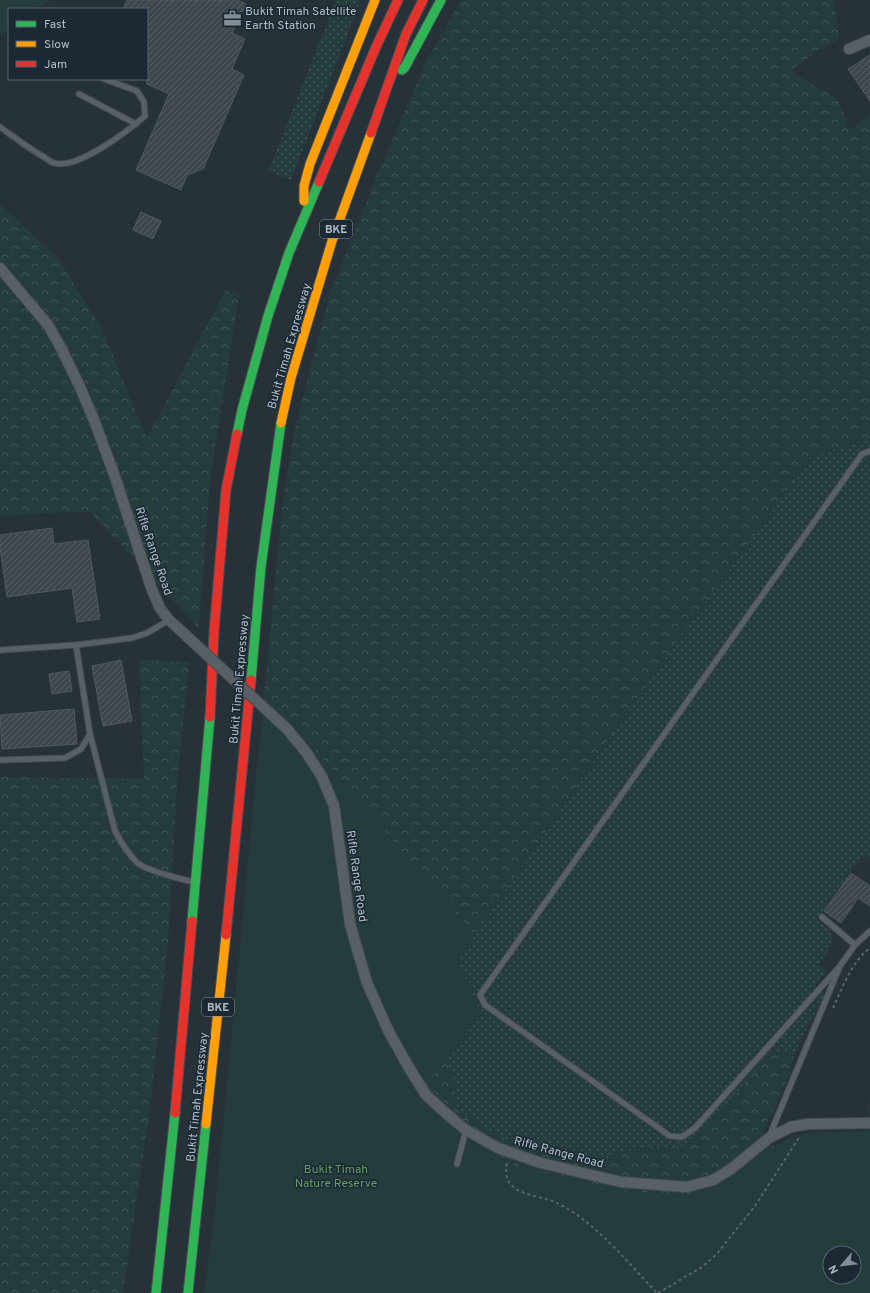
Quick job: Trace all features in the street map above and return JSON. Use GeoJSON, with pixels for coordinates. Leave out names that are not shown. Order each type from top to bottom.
{"type":"FeatureCollection","features":[{"type":"Feature","properties":{"kind":"highway"},"geometry":{"type":"LineString","coordinates":[[303,217],[304,186],[310,164],[358,38],[375,0]]}},
{"type":"Feature","properties":{"kind":"highway","name":"BKE"},"geometry":{"type":"LineString","coordinates":[[303,217],[376,47],[398,0]]}},
{"type":"Feature","properties":{"kind":"highway","name":"Bukit Timah Expressway"},"geometry":{"type":"LineString","coordinates":[[188,1293],[248,721],[261,568],[281,422],[290,378],[332,241],[406,34],[423,0]]}},
{"type":"Feature","properties":{"kind":"highway"},"geometry":{"type":"LineString","coordinates":[[389,83],[406,67],[442,0]]}},
{"type":"Feature","properties":{"kind":"highway","name":"Bukit Timah Expressway"},"geometry":{"type":"LineString","coordinates":[[156,1293],[171,1161],[196,882],[226,490],[242,410],[268,316],[303,217]]}},
{"type":"Feature","properties":{"kind":"street"},"geometry":{"type":"LineString","coordinates":[[849,49],[870,40]]}},
{"type":"Feature","properties":{"kind":"street","name":"Rifle Range Road"},"geometry":{"type":"LineString","coordinates":[[0,268],[48,325],[77,381],[94,420],[114,474],[152,590],[160,608],[169,620],[287,729],[306,752],[322,777],[334,806],[350,924],[367,983],[389,1032],[426,1095],[466,1130],[498,1148],[541,1163],[621,1182],[687,1187],[713,1180],[731,1169],[769,1138],[791,1128],[808,1124],[870,1123]]}},
{"type":"Feature","properties":{"kind":"lane"},"geometry":{"type":"LineString","coordinates":[[0,127],[54,164],[71,164],[87,157],[136,124],[145,116],[144,102],[137,91],[107,80]]}},
{"type":"Feature","properties":{"kind":"lane"},"geometry":{"type":"LineString","coordinates":[[79,94],[136,124]]}},
{"type":"Feature","properties":{"kind":"lane"},"geometry":{"type":"LineString","coordinates":[[840,966],[695,1128],[682,1137],[670,1136],[485,1005],[480,995],[862,454],[870,451]]}},
{"type":"Feature","properties":{"kind":"lane"},"geometry":{"type":"LineString","coordinates":[[0,650],[76,645],[132,638],[147,633],[169,620]]}},
{"type":"Feature","properties":{"kind":"lane"},"geometry":{"type":"LineString","coordinates":[[76,645],[90,734],[115,831],[139,864],[161,873],[196,882]]}},
{"type":"Feature","properties":{"kind":"lane"},"geometry":{"type":"LineString","coordinates":[[0,760],[65,758],[81,749],[90,734]]}},
{"type":"Feature","properties":{"kind":"lane"},"geometry":{"type":"LineString","coordinates":[[822,917],[855,945]]}},
{"type":"Feature","properties":{"kind":"lane"},"geometry":{"type":"LineString","coordinates":[[769,1138],[840,966],[844,958],[855,945],[870,932]]}},
{"type":"Feature","properties":{"kind":"lane"},"geometry":{"type":"LineString","coordinates":[[457,1164],[466,1130]]}},
{"type":"Feature","properties":{"kind":"path"},"geometry":{"type":"LineString","coordinates":[[510,1152],[506,1169],[507,1177],[510,1184],[515,1189],[556,1202],[576,1214],[594,1228],[658,1293],[702,1267],[716,1255],[755,1206],[808,1124]]}},
{"type":"Feature","properties":{"kind":"green space"},"geometry":{"type":"Polygon","coordinates":[[[0,0],[50,0],[38,8],[8,8],[8,30],[0,35],[0,0]]]}},
{"type":"Feature","properties":{"kind":"green space"},"geometry":{"type":"Polygon","coordinates":[[[336,0],[361,0],[291,180],[268,172],[336,0]]]}},
{"type":"Feature","properties":{"kind":"green space"},"geometry":{"type":"Polygon","coordinates":[[[461,0],[834,0],[839,39],[816,51],[792,70],[798,76],[838,99],[850,131],[870,114],[870,439],[812,456],[656,671],[475,935],[458,960],[481,1015],[446,1059],[454,1081],[457,1108],[486,1129],[510,1141],[544,1151],[594,1158],[642,1148],[681,1147],[693,1142],[773,1052],[794,1054],[791,1071],[764,1131],[774,1147],[786,1140],[807,1133],[804,1153],[715,1254],[473,1154],[484,1137],[453,1124],[439,1158],[204,1293],[214,1221],[282,508],[295,428],[329,296],[377,176],[426,62],[461,0]]]}},
{"type":"Feature","properties":{"kind":"green space"},"geometry":{"type":"Polygon","coordinates":[[[0,204],[57,257],[102,329],[147,438],[225,291],[239,295],[210,480],[199,628],[89,511],[0,516],[0,204]]]}},
{"type":"Feature","properties":{"kind":"green space"},"geometry":{"type":"Polygon","coordinates":[[[870,439],[870,860],[862,855],[817,919],[827,927],[832,937],[830,947],[818,965],[827,971],[815,985],[825,994],[794,1054],[773,1052],[693,1142],[681,1147],[642,1148],[594,1158],[544,1151],[510,1141],[486,1129],[457,1108],[454,1081],[446,1058],[481,1015],[458,960],[656,671],[812,456],[870,439]]]}},
{"type":"Feature","properties":{"kind":"green space"},"geometry":{"type":"Polygon","coordinates":[[[139,660],[189,662],[177,783],[168,942],[150,1108],[123,1293],[0,1293],[0,777],[144,779],[139,660]]]}},
{"type":"Feature","properties":{"kind":"green space","name":"Bukit Timah Nature Reserve"},"geometry":{"type":"Polygon","coordinates":[[[265,692],[475,935],[458,960],[481,1015],[419,1093],[437,1113],[458,1132],[487,1153],[518,1167],[621,1191],[688,1195],[715,1187],[738,1175],[774,1147],[786,1140],[807,1133],[866,1131],[870,1096],[870,1293],[204,1293],[214,1221],[265,692]]]}},
{"type":"Feature","properties":{"kind":"building"},"geometry":{"type":"Polygon","coordinates":[[[127,0],[237,0],[246,4],[232,33],[245,39],[232,69],[244,75],[203,169],[187,175],[181,190],[136,170],[169,94],[147,84],[148,8],[123,8],[127,0]]]}},
{"type":"Feature","properties":{"kind":"building"},"geometry":{"type":"Polygon","coordinates":[[[870,55],[870,101],[848,69],[870,55]]]}},
{"type":"Feature","properties":{"kind":"building"},"geometry":{"type":"Polygon","coordinates":[[[141,212],[161,221],[153,239],[133,230],[141,212]]]}},
{"type":"Feature","properties":{"kind":"building"},"geometry":{"type":"Polygon","coordinates":[[[52,528],[54,544],[88,540],[100,619],[77,622],[72,588],[7,597],[0,547],[0,535],[52,528]]]}},
{"type":"Feature","properties":{"kind":"building"},"geometry":{"type":"Polygon","coordinates":[[[121,660],[132,721],[103,726],[92,666],[121,660]]]}},
{"type":"Feature","properties":{"kind":"building"},"geometry":{"type":"Polygon","coordinates":[[[69,671],[72,691],[52,694],[49,674],[69,671]]]}},
{"type":"Feature","properties":{"kind":"building"},"geometry":{"type":"Polygon","coordinates":[[[74,709],[77,744],[2,749],[0,715],[74,709]]]}},
{"type":"Feature","properties":{"kind":"building"},"geometry":{"type":"Polygon","coordinates":[[[851,873],[870,886],[870,906],[858,898],[841,923],[824,911],[851,873]]]}},
{"type":"Feature","properties":{"kind":"traffic: fast"},"geometry":{"type":"LineString","coordinates":[[402,70],[441,0]]}},
{"type":"Feature","properties":{"kind":"traffic: fast"},"geometry":{"type":"LineString","coordinates":[[237,434],[242,410],[268,316],[289,253],[319,182]]}},
{"type":"Feature","properties":{"kind":"traffic: fast"},"geometry":{"type":"LineString","coordinates":[[251,680],[261,567],[281,423]]}},
{"type":"Feature","properties":{"kind":"traffic: fast"},"geometry":{"type":"LineString","coordinates":[[192,921],[210,717]]}},
{"type":"Feature","properties":{"kind":"traffic: fast"},"geometry":{"type":"LineString","coordinates":[[156,1293],[175,1113]]}},
{"type":"Feature","properties":{"kind":"traffic: fast"},"geometry":{"type":"LineString","coordinates":[[188,1293],[206,1124]]}},
{"type":"Feature","properties":{"kind":"traffic: slow"},"geometry":{"type":"LineString","coordinates":[[304,201],[304,186],[310,164],[375,0]]}},
{"type":"Feature","properties":{"kind":"traffic: slow"},"geometry":{"type":"LineString","coordinates":[[281,423],[291,378],[332,241],[371,133]]}},
{"type":"Feature","properties":{"kind":"traffic: slow"},"geometry":{"type":"LineString","coordinates":[[206,1124],[226,935]]}},
{"type":"Feature","properties":{"kind":"traffic: jam"},"geometry":{"type":"LineString","coordinates":[[319,182],[376,47],[398,0]]}},
{"type":"Feature","properties":{"kind":"traffic: jam"},"geometry":{"type":"LineString","coordinates":[[371,133],[406,34],[423,0]]}},
{"type":"Feature","properties":{"kind":"traffic: jam"},"geometry":{"type":"LineString","coordinates":[[210,717],[214,632],[226,490],[237,434]]}},
{"type":"Feature","properties":{"kind":"traffic: jam"},"geometry":{"type":"LineString","coordinates":[[226,935],[251,680]]}},
{"type":"Feature","properties":{"kind":"traffic: jam"},"geometry":{"type":"LineString","coordinates":[[175,1113],[192,921]]}},
{"type":"Feature","properties":{"kind":"place","name":"Bukit Timah Satellite Earth Station"},"geometry":{"type":"Point","coordinates":[232,18]}}]}
